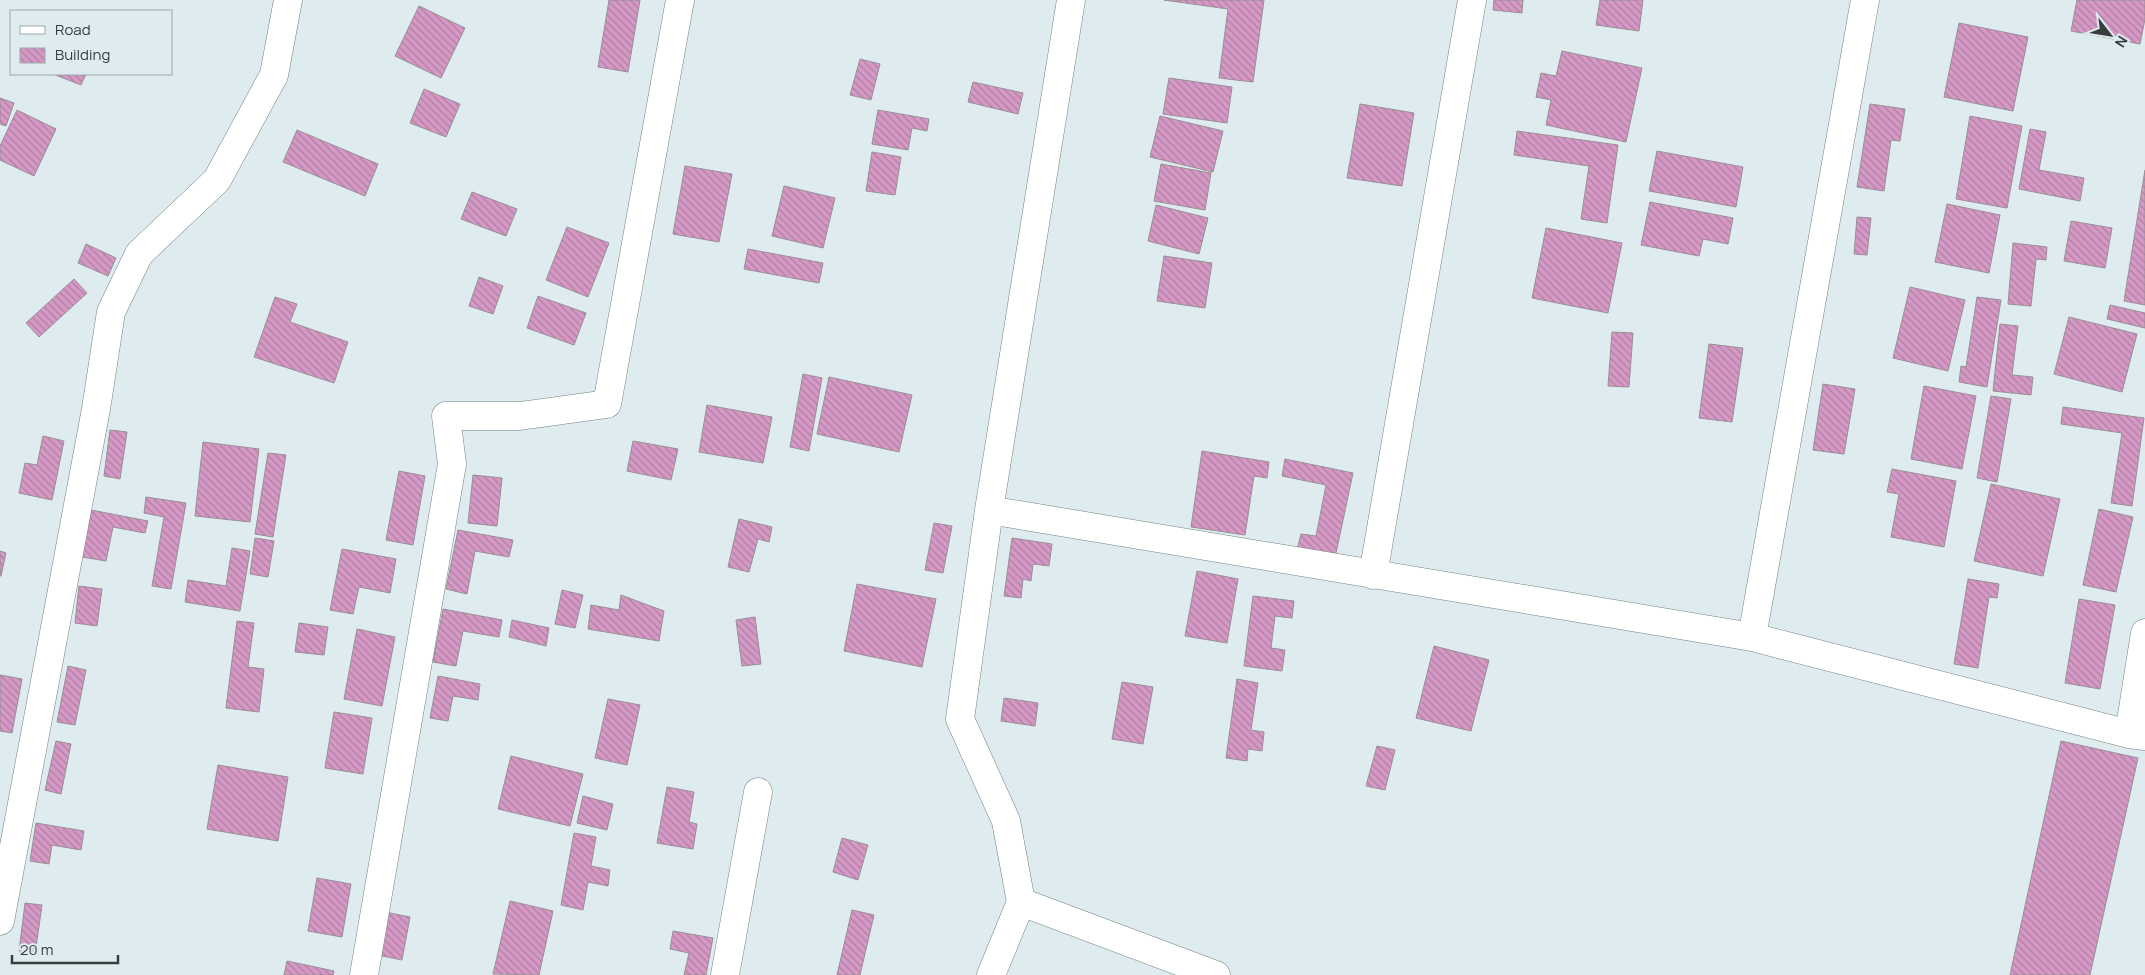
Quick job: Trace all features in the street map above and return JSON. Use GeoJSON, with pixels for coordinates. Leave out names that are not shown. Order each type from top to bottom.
{"type":"FeatureCollection","features":[{"type":"Feature","properties":{"kind":"street"},"geometry":{"type":"LineString","coordinates":[[0,920],[92,428],[111,312],[139,254],[217,180],[274,74],[288,0]]}},
{"type":"Feature","properties":{"kind":"street"},"geometry":{"type":"LineString","coordinates":[[364,975],[452,464],[446,416],[520,416],[606,404],[680,0]]}},
{"type":"Feature","properties":{"kind":"street"},"geometry":{"type":"LineString","coordinates":[[991,975],[1021,902],[1006,821],[960,719],[989,510],[1071,0]]}},
{"type":"Feature","properties":{"kind":"street"},"geometry":{"type":"LineString","coordinates":[[1373,575],[1472,0]]}},
{"type":"Feature","properties":{"kind":"street"},"geometry":{"type":"LineString","coordinates":[[1752,637],[1865,0]]}},
{"type":"Feature","properties":{"kind":"street"},"geometry":{"type":"LineString","coordinates":[[989,510],[1752,637],[2137,735],[2145,633]]}},
{"type":"Feature","properties":{"kind":"street"},"geometry":{"type":"LineString","coordinates":[[725,975],[758,792]]}},
{"type":"Feature","properties":{"kind":"street"},"geometry":{"type":"LineString","coordinates":[[1021,902],[1216,975]]}},
{"type":"Feature","properties":{"kind":"building"},"geometry":{"type":"Polygon","coordinates":[[[609,0],[640,0],[628,72],[598,67],[609,0]]]}},
{"type":"Feature","properties":{"kind":"building"},"geometry":{"type":"Polygon","coordinates":[[[1164,0],[1264,0],[1253,82],[1219,78],[1228,9],[1164,0]]]}},
{"type":"Feature","properties":{"kind":"building"},"geometry":{"type":"Polygon","coordinates":[[[1494,0],[1523,0],[1522,13],[1493,10],[1494,0]]]}},
{"type":"Feature","properties":{"kind":"building"},"geometry":{"type":"Polygon","coordinates":[[[1600,0],[1643,0],[1639,31],[1596,25],[1600,0]]]}},
{"type":"Feature","properties":{"kind":"building"},"geometry":{"type":"Polygon","coordinates":[[[2077,0],[2145,0],[2145,19],[2140,44],[2071,31],[2077,0]]]}},
{"type":"Feature","properties":{"kind":"building"},"geometry":{"type":"Polygon","coordinates":[[[419,6],[465,28],[441,78],[395,56],[419,6]]]}},
{"type":"Feature","properties":{"kind":"building"},"geometry":{"type":"Polygon","coordinates":[[[1959,23],[2028,37],[2013,111],[1944,97],[1959,23]]]}},
{"type":"Feature","properties":{"kind":"building"},"geometry":{"type":"Polygon","coordinates":[[[1562,51],[1642,68],[1626,142],[1546,125],[1551,100],[1536,97],[1541,73],[1556,76],[1562,51]]]}},
{"type":"Feature","properties":{"kind":"building"},"geometry":{"type":"Polygon","coordinates":[[[860,59],[880,64],[871,100],[850,95],[860,59]]]}},
{"type":"Feature","properties":{"kind":"building"},"geometry":{"type":"Polygon","coordinates":[[[56,75],[86,75],[81,85],[56,75]]]}},
{"type":"Feature","properties":{"kind":"building"},"geometry":{"type":"Polygon","coordinates":[[[1169,78],[1232,87],[1227,123],[1163,114],[1169,78]]]}},
{"type":"Feature","properties":{"kind":"building"},"geometry":{"type":"Polygon","coordinates":[[[973,82],[1023,93],[1018,114],[968,102],[973,82]]]}},
{"type":"Feature","properties":{"kind":"building"},"geometry":{"type":"Polygon","coordinates":[[[424,89],[460,104],[446,137],[410,123],[424,89]]]}},
{"type":"Feature","properties":{"kind":"building"},"geometry":{"type":"Polygon","coordinates":[[[0,98],[14,103],[6,126],[0,124],[0,98]]]}},
{"type":"Feature","properties":{"kind":"building"},"geometry":{"type":"Polygon","coordinates":[[[1360,104],[1414,113],[1402,186],[1347,178],[1360,104]]]}},
{"type":"Feature","properties":{"kind":"building"},"geometry":{"type":"Polygon","coordinates":[[[1870,104],[1905,109],[1900,141],[1891,140],[1884,191],[1857,187],[1870,104]]]}},
{"type":"Feature","properties":{"kind":"building"},"geometry":{"type":"Polygon","coordinates":[[[17,110],[56,129],[34,176],[0,160],[0,146],[17,110]]]}},
{"type":"Feature","properties":{"kind":"building"},"geometry":{"type":"Polygon","coordinates":[[[878,110],[929,119],[927,131],[912,128],[908,150],[872,144],[878,110]]]}},
{"type":"Feature","properties":{"kind":"building"},"geometry":{"type":"Polygon","coordinates":[[[1160,116],[1223,131],[1213,172],[1150,157],[1160,116]]]}},
{"type":"Feature","properties":{"kind":"building"},"geometry":{"type":"Polygon","coordinates":[[[1970,116],[2022,126],[2007,208],[1956,199],[1970,116]]]}},
{"type":"Feature","properties":{"kind":"building"},"geometry":{"type":"Polygon","coordinates":[[[2030,129],[2046,132],[2039,170],[2084,178],[2080,201],[2019,189],[2030,129]]]}},
{"type":"Feature","properties":{"kind":"building"},"geometry":{"type":"Polygon","coordinates":[[[297,130],[378,164],[365,196],[283,162],[297,130]]]}},
{"type":"Feature","properties":{"kind":"building"},"geometry":{"type":"Polygon","coordinates":[[[1517,131],[1618,145],[1607,223],[1581,219],[1589,166],[1514,155],[1517,131]]]}},
{"type":"Feature","properties":{"kind":"building"},"geometry":{"type":"Polygon","coordinates":[[[1657,151],[1743,167],[1736,207],[1649,191],[1657,151]]]}},
{"type":"Feature","properties":{"kind":"building"},"geometry":{"type":"Polygon","coordinates":[[[872,152],[901,157],[895,195],[866,191],[872,152]]]}},
{"type":"Feature","properties":{"kind":"building"},"geometry":{"type":"Polygon","coordinates":[[[1161,164],[1211,173],[1205,210],[1154,201],[1161,164]]]}},
{"type":"Feature","properties":{"kind":"building"},"geometry":{"type":"Polygon","coordinates":[[[685,166],[732,174],[719,242],[673,234],[685,166]]]}},
{"type":"Feature","properties":{"kind":"building"},"geometry":{"type":"Polygon","coordinates":[[[2145,170],[2145,305],[2124,301],[2145,170]]]}},
{"type":"Feature","properties":{"kind":"building"},"geometry":{"type":"Polygon","coordinates":[[[784,186],[835,198],[823,248],[772,236],[784,186]]]}},
{"type":"Feature","properties":{"kind":"building"},"geometry":{"type":"Polygon","coordinates":[[[472,192],[517,209],[506,236],[461,219],[472,192]]]}},
{"type":"Feature","properties":{"kind":"building"},"geometry":{"type":"Polygon","coordinates":[[[1650,202],[1733,218],[1728,244],[1703,239],[1699,256],[1641,245],[1650,202]]]}},
{"type":"Feature","properties":{"kind":"building"},"geometry":{"type":"Polygon","coordinates":[[[1947,204],[2000,215],[1989,273],[1935,262],[1947,204]]]}},
{"type":"Feature","properties":{"kind":"building"},"geometry":{"type":"Polygon","coordinates":[[[1156,205],[1208,218],[1199,254],[1148,241],[1156,205]]]}},
{"type":"Feature","properties":{"kind":"building"},"geometry":{"type":"Polygon","coordinates":[[[1857,217],[1871,218],[1867,255],[1854,254],[1857,217]]]}},
{"type":"Feature","properties":{"kind":"building"},"geometry":{"type":"Polygon","coordinates":[[[2071,221],[2112,228],[2105,268],[2064,261],[2071,221]]]}},
{"type":"Feature","properties":{"kind":"building"},"geometry":{"type":"Polygon","coordinates":[[[567,227],[609,243],[588,297],[546,280],[567,227]]]}},
{"type":"Feature","properties":{"kind":"building"},"geometry":{"type":"Polygon","coordinates":[[[1546,228],[1622,243],[1608,313],[1532,298],[1546,228]]]}},
{"type":"Feature","properties":{"kind":"building"},"geometry":{"type":"Polygon","coordinates":[[[2013,243],[2047,247],[2046,260],[2036,259],[2031,306],[2008,304],[2013,243]]]}},
{"type":"Feature","properties":{"kind":"building"},"geometry":{"type":"Polygon","coordinates":[[[86,244],[116,258],[108,276],[78,263],[86,244]]]}},
{"type":"Feature","properties":{"kind":"building"},"geometry":{"type":"Polygon","coordinates":[[[748,249],[823,263],[819,283],[744,269],[748,249]]]}},
{"type":"Feature","properties":{"kind":"building"},"geometry":{"type":"Polygon","coordinates":[[[1164,256],[1212,263],[1205,308],[1157,301],[1164,256]]]}},
{"type":"Feature","properties":{"kind":"building"},"geometry":{"type":"Polygon","coordinates":[[[479,277],[503,286],[493,314],[469,306],[479,277]]]}},
{"type":"Feature","properties":{"kind":"building"},"geometry":{"type":"Polygon","coordinates":[[[74,279],[87,293],[39,337],[26,323],[74,279]]]}},
{"type":"Feature","properties":{"kind":"building"},"geometry":{"type":"Polygon","coordinates":[[[1910,287],[1965,300],[1948,371],[1893,358],[1910,287]]]}},
{"type":"Feature","properties":{"kind":"building"},"geometry":{"type":"Polygon","coordinates":[[[538,296],[586,313],[574,345],[527,328],[538,296]]]}},
{"type":"Feature","properties":{"kind":"building"},"geometry":{"type":"Polygon","coordinates":[[[275,297],[297,304],[290,322],[348,342],[334,383],[254,357],[275,297]]]}},
{"type":"Feature","properties":{"kind":"building"},"geometry":{"type":"Polygon","coordinates":[[[1977,297],[2001,300],[1987,387],[1959,382],[1961,366],[1966,367],[1977,297]]]}},
{"type":"Feature","properties":{"kind":"building"},"geometry":{"type":"Polygon","coordinates":[[[2110,305],[2145,313],[2145,328],[2107,319],[2110,305]]]}},
{"type":"Feature","properties":{"kind":"building"},"geometry":{"type":"Polygon","coordinates":[[[2069,317],[2137,334],[2122,392],[2054,374],[2069,317]]]}},
{"type":"Feature","properties":{"kind":"building"},"geometry":{"type":"Polygon","coordinates":[[[2000,324],[2018,326],[2012,375],[2033,377],[2031,395],[1993,391],[2000,324]]]}},
{"type":"Feature","properties":{"kind":"building"},"geometry":{"type":"Polygon","coordinates":[[[1612,332],[1633,333],[1629,387],[1608,386],[1612,332]]]}},
{"type":"Feature","properties":{"kind":"building"},"geometry":{"type":"Polygon","coordinates":[[[1709,344],[1743,348],[1732,422],[1699,418],[1709,344]]]}},
{"type":"Feature","properties":{"kind":"building"},"geometry":{"type":"Polygon","coordinates":[[[803,374],[822,378],[809,451],[790,447],[803,374]]]}},
{"type":"Feature","properties":{"kind":"building"},"geometry":{"type":"Polygon","coordinates":[[[829,377],[912,395],[899,452],[817,434],[829,377]]]}},
{"type":"Feature","properties":{"kind":"building"},"geometry":{"type":"Polygon","coordinates":[[[1823,384],[1855,389],[1844,454],[1813,450],[1823,384]]]}},
{"type":"Feature","properties":{"kind":"building"},"geometry":{"type":"Polygon","coordinates":[[[1924,386],[1976,396],[1962,469],[1911,459],[1924,386]]]}},
{"type":"Feature","properties":{"kind":"building"},"geometry":{"type":"Polygon","coordinates":[[[1991,396],[2011,399],[1997,482],[1977,478],[1991,396]]]}},
{"type":"Feature","properties":{"kind":"building"},"geometry":{"type":"Polygon","coordinates":[[[707,405],[772,417],[763,463],[699,452],[707,405]]]}},
{"type":"Feature","properties":{"kind":"building"},"geometry":{"type":"Polygon","coordinates":[[[2063,407],[2144,418],[2132,506],[2111,503],[2122,433],[2061,424],[2063,407]]]}},
{"type":"Feature","properties":{"kind":"building"},"geometry":{"type":"Polygon","coordinates":[[[110,430],[127,432],[120,479],[104,476],[110,430]]]}},
{"type":"Feature","properties":{"kind":"building"},"geometry":{"type":"Polygon","coordinates":[[[43,436],[64,441],[52,500],[19,493],[25,463],[37,465],[43,436]]]}},
{"type":"Feature","properties":{"kind":"building"},"geometry":{"type":"Polygon","coordinates":[[[633,441],[678,449],[671,480],[627,471],[633,441]]]}},
{"type":"Feature","properties":{"kind":"building"},"geometry":{"type":"Polygon","coordinates":[[[203,442],[259,449],[250,522],[195,516],[203,442]]]}},
{"type":"Feature","properties":{"kind":"building"},"geometry":{"type":"Polygon","coordinates":[[[1202,451],[1269,462],[1267,478],[1254,476],[1245,535],[1191,527],[1202,451]]]}},
{"type":"Feature","properties":{"kind":"building"},"geometry":{"type":"Polygon","coordinates":[[[268,453],[286,455],[273,537],[255,534],[268,453]]]}},
{"type":"Feature","properties":{"kind":"building"},"geometry":{"type":"Polygon","coordinates":[[[1285,459],[1353,473],[1335,558],[1297,550],[1301,534],[1316,536],[1326,485],[1282,476],[1285,459]]]}},
{"type":"Feature","properties":{"kind":"building"},"geometry":{"type":"Polygon","coordinates":[[[1892,469],[1956,481],[1944,547],[1891,537],[1899,494],[1887,492],[1892,469]]]}},
{"type":"Feature","properties":{"kind":"building"},"geometry":{"type":"Polygon","coordinates":[[[399,471],[425,476],[413,545],[386,540],[399,471]]]}},
{"type":"Feature","properties":{"kind":"building"},"geometry":{"type":"Polygon","coordinates":[[[473,475],[502,478],[497,526],[468,523],[473,475]]]}},
{"type":"Feature","properties":{"kind":"building"},"geometry":{"type":"Polygon","coordinates":[[[1991,484],[2060,499],[2043,576],[1974,561],[1991,484]]]}},
{"type":"Feature","properties":{"kind":"building"},"geometry":{"type":"Polygon","coordinates":[[[146,497],[186,503],[171,589],[152,586],[164,517],[144,513],[146,497]]]}},
{"type":"Feature","properties":{"kind":"building"},"geometry":{"type":"Polygon","coordinates":[[[2099,509],[2133,517],[2116,592],[2083,585],[2099,509]]]}},
{"type":"Feature","properties":{"kind":"building"},"geometry":{"type":"Polygon","coordinates":[[[91,510],[148,521],[145,533],[113,527],[106,561],[82,557],[91,510]]]}},
{"type":"Feature","properties":{"kind":"building"},"geometry":{"type":"Polygon","coordinates":[[[739,519],[772,527],[769,542],[758,539],[749,572],[728,567],[739,519]]]}},
{"type":"Feature","properties":{"kind":"building"},"geometry":{"type":"Polygon","coordinates":[[[934,523],[952,526],[943,573],[925,570],[934,523]]]}},
{"type":"Feature","properties":{"kind":"building"},"geometry":{"type":"Polygon","coordinates":[[[458,530],[513,540],[509,557],[475,551],[467,594],[446,589],[458,530]]]}},
{"type":"Feature","properties":{"kind":"building"},"geometry":{"type":"Polygon","coordinates":[[[255,538],[274,541],[268,577],[250,574],[255,538]]]}},
{"type":"Feature","properties":{"kind":"building"},"geometry":{"type":"Polygon","coordinates":[[[1012,538],[1052,544],[1049,566],[1033,564],[1031,581],[1023,579],[1021,598],[1004,596],[1012,538]]]}},
{"type":"Feature","properties":{"kind":"building"},"geometry":{"type":"Polygon","coordinates":[[[232,548],[250,551],[240,611],[185,602],[188,580],[226,586],[232,548]]]}},
{"type":"Feature","properties":{"kind":"building"},"geometry":{"type":"Polygon","coordinates":[[[342,549],[396,559],[390,593],[359,587],[353,614],[330,610],[342,549]]]}},
{"type":"Feature","properties":{"kind":"building"},"geometry":{"type":"Polygon","coordinates":[[[0,551],[6,553],[1,576],[0,576],[0,551]]]}},
{"type":"Feature","properties":{"kind":"building"},"geometry":{"type":"Polygon","coordinates":[[[1197,571],[1238,579],[1227,643],[1185,636],[1197,571]]]}},
{"type":"Feature","properties":{"kind":"building"},"geometry":{"type":"Polygon","coordinates":[[[1968,579],[1999,584],[1997,598],[1989,597],[1978,668],[1954,664],[1968,579]]]}},
{"type":"Feature","properties":{"kind":"building"},"geometry":{"type":"Polygon","coordinates":[[[857,584],[936,599],[922,667],[844,651],[857,584]]]}},
{"type":"Feature","properties":{"kind":"building"},"geometry":{"type":"Polygon","coordinates":[[[79,586],[102,589],[97,626],[75,623],[79,586]]]}},
{"type":"Feature","properties":{"kind":"building"},"geometry":{"type":"Polygon","coordinates":[[[562,590],[583,595],[575,628],[555,624],[562,590]]]}},
{"type":"Feature","properties":{"kind":"building"},"geometry":{"type":"Polygon","coordinates":[[[621,595],[664,611],[659,641],[588,629],[591,605],[619,610],[621,595]]]}},
{"type":"Feature","properties":{"kind":"building"},"geometry":{"type":"Polygon","coordinates":[[[1253,596],[1294,601],[1292,618],[1275,616],[1271,648],[1285,650],[1282,671],[1244,666],[1253,596]]]}},
{"type":"Feature","properties":{"kind":"building"},"geometry":{"type":"Polygon","coordinates":[[[2079,599],[2115,605],[2100,689],[2065,683],[2079,599]]]}},
{"type":"Feature","properties":{"kind":"building"},"geometry":{"type":"Polygon","coordinates":[[[443,609],[502,620],[499,637],[463,631],[456,666],[433,662],[443,609]]]}},
{"type":"Feature","properties":{"kind":"building"},"geometry":{"type":"Polygon","coordinates":[[[755,617],[761,664],[742,666],[736,620],[755,617]]]}},
{"type":"Feature","properties":{"kind":"building"},"geometry":{"type":"Polygon","coordinates":[[[512,620],[549,628],[546,646],[509,637],[512,620]]]}},
{"type":"Feature","properties":{"kind":"building"},"geometry":{"type":"Polygon","coordinates":[[[237,621],[254,623],[248,667],[264,669],[259,712],[226,708],[237,621]]]}},
{"type":"Feature","properties":{"kind":"building"},"geometry":{"type":"Polygon","coordinates":[[[299,623],[328,627],[324,655],[295,652],[299,623]]]}},
{"type":"Feature","properties":{"kind":"building"},"geometry":{"type":"Polygon","coordinates":[[[357,629],[395,637],[382,706],[344,699],[357,629]]]}},
{"type":"Feature","properties":{"kind":"building"},"geometry":{"type":"Polygon","coordinates":[[[1434,646],[1489,660],[1471,731],[1416,718],[1434,646]]]}},
{"type":"Feature","properties":{"kind":"building"},"geometry":{"type":"Polygon","coordinates":[[[68,666],[86,670],[75,725],[57,722],[68,666]]]}},
{"type":"Feature","properties":{"kind":"building"},"geometry":{"type":"Polygon","coordinates":[[[0,675],[22,679],[12,733],[0,731],[0,675]]]}},
{"type":"Feature","properties":{"kind":"building"},"geometry":{"type":"Polygon","coordinates":[[[438,676],[480,684],[478,700],[453,696],[448,721],[430,718],[438,676]]]}},
{"type":"Feature","properties":{"kind":"building"},"geometry":{"type":"Polygon","coordinates":[[[1237,679],[1258,683],[1251,730],[1264,732],[1262,751],[1248,749],[1247,761],[1226,758],[1237,679]]]}},
{"type":"Feature","properties":{"kind":"building"},"geometry":{"type":"Polygon","coordinates":[[[1122,682],[1153,687],[1143,744],[1112,739],[1122,682]]]}},
{"type":"Feature","properties":{"kind":"building"},"geometry":{"type":"Polygon","coordinates":[[[1004,698],[1038,703],[1035,726],[1001,721],[1004,698]]]}},
{"type":"Feature","properties":{"kind":"building"},"geometry":{"type":"Polygon","coordinates":[[[608,699],[640,705],[627,765],[595,758],[608,699]]]}},
{"type":"Feature","properties":{"kind":"building"},"geometry":{"type":"Polygon","coordinates":[[[334,712],[372,718],[363,774],[325,768],[334,712]]]}},
{"type":"Feature","properties":{"kind":"building"},"geometry":{"type":"Polygon","coordinates":[[[56,741],[71,744],[61,794],[45,790],[56,741]]]}},
{"type":"Feature","properties":{"kind":"building"},"geometry":{"type":"Polygon","coordinates":[[[2061,741],[2138,758],[2090,975],[2010,975],[2061,741]]]}},
{"type":"Feature","properties":{"kind":"building"},"geometry":{"type":"Polygon","coordinates":[[[1377,746],[1395,750],[1385,790],[1366,786],[1377,746]]]}},
{"type":"Feature","properties":{"kind":"building"},"geometry":{"type":"Polygon","coordinates":[[[511,756],[583,774],[570,826],[498,809],[511,756]]]}},
{"type":"Feature","properties":{"kind":"building"},"geometry":{"type":"Polygon","coordinates":[[[218,765],[288,777],[278,841],[207,829],[218,765]]]}},
{"type":"Feature","properties":{"kind":"building"},"geometry":{"type":"Polygon","coordinates":[[[667,787],[694,792],[689,822],[697,824],[693,849],[657,843],[667,787]]]}},
{"type":"Feature","properties":{"kind":"building"},"geometry":{"type":"Polygon","coordinates":[[[583,796],[613,804],[607,830],[577,823],[583,796]]]}},
{"type":"Feature","properties":{"kind":"building"},"geometry":{"type":"Polygon","coordinates":[[[36,823],[84,831],[81,850],[52,845],[49,864],[30,861],[36,823]]]}},
{"type":"Feature","properties":{"kind":"building"},"geometry":{"type":"Polygon","coordinates":[[[574,833],[596,837],[591,866],[610,870],[608,886],[588,882],[583,910],[561,905],[574,833]]]}},
{"type":"Feature","properties":{"kind":"building"},"geometry":{"type":"Polygon","coordinates":[[[842,838],[868,845],[858,880],[833,872],[842,838]]]}},
{"type":"Feature","properties":{"kind":"building"},"geometry":{"type":"Polygon","coordinates":[[[317,878],[351,884],[342,937],[308,931],[317,878]]]}},
{"type":"Feature","properties":{"kind":"building"},"geometry":{"type":"Polygon","coordinates":[[[510,901],[553,911],[539,975],[493,974],[510,901]]]}},
{"type":"Feature","properties":{"kind":"building"},"geometry":{"type":"Polygon","coordinates":[[[25,903],[42,905],[35,954],[19,951],[25,903]]]}},
{"type":"Feature","properties":{"kind":"building"},"geometry":{"type":"Polygon","coordinates":[[[852,910],[874,915],[860,975],[837,975],[852,910]]]}},
{"type":"Feature","properties":{"kind":"building"},"geometry":{"type":"Polygon","coordinates":[[[385,912],[410,917],[402,960],[377,955],[385,912]]]}},
{"type":"Feature","properties":{"kind":"building"},"geometry":{"type":"Polygon","coordinates":[[[673,931],[713,938],[706,975],[684,975],[689,953],[670,949],[673,931]]]}},
{"type":"Feature","properties":{"kind":"building"},"geometry":{"type":"Polygon","coordinates":[[[287,961],[334,971],[333,975],[284,975],[287,961]]]}}]}
